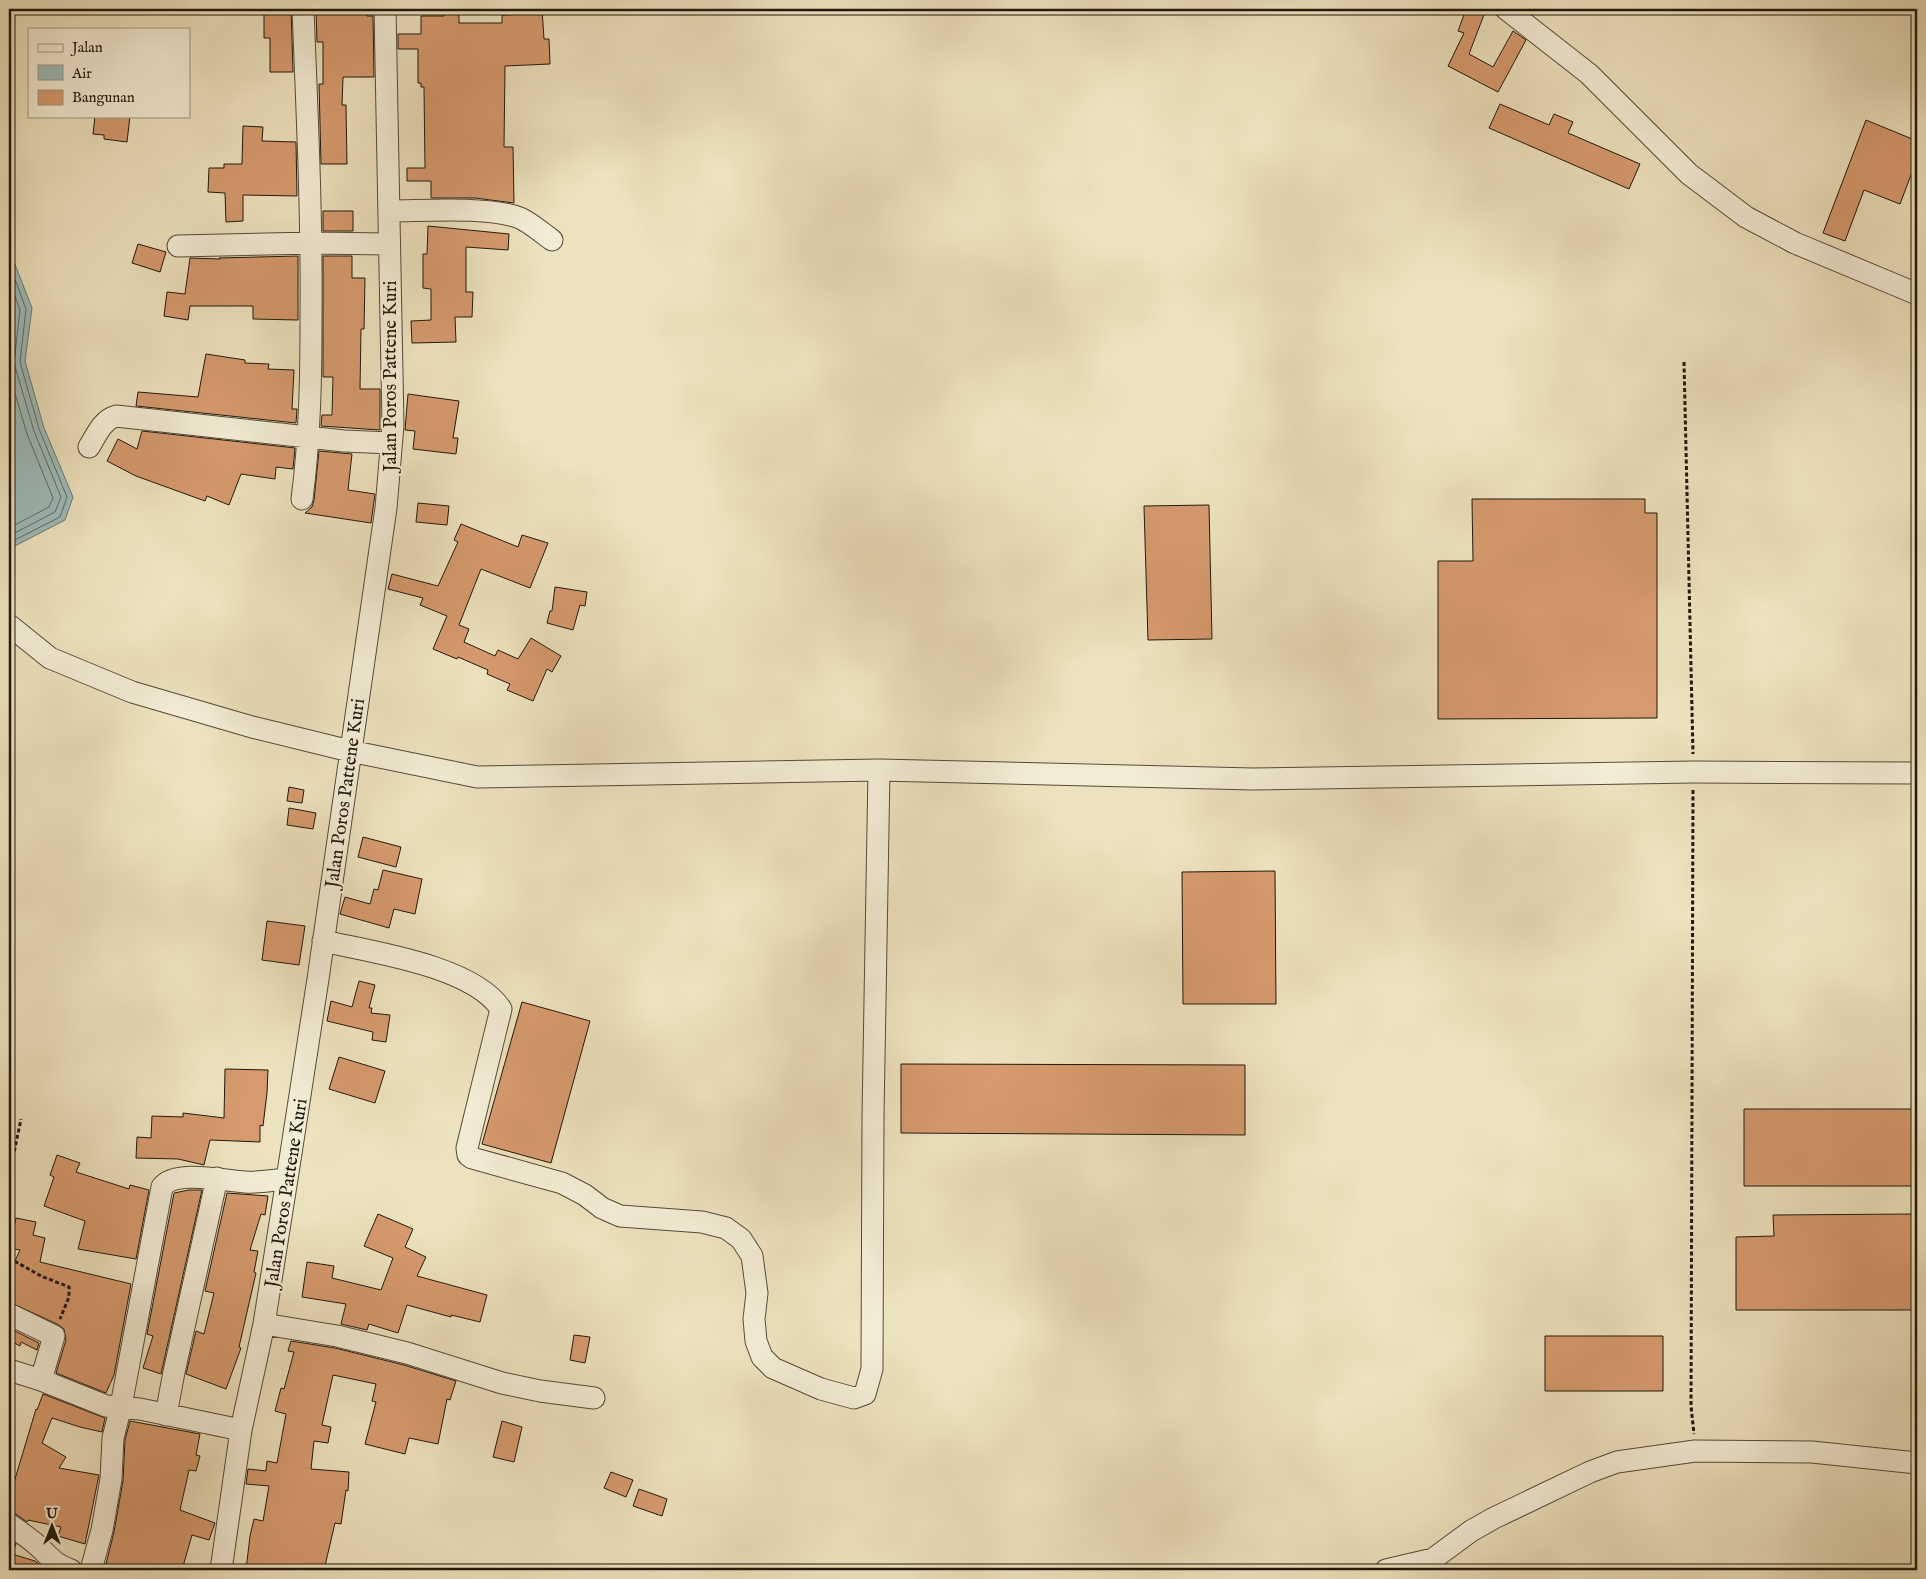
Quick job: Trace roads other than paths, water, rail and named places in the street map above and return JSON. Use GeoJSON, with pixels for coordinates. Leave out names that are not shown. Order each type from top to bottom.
{"type":"FeatureCollection","features":[{"type":"Feature","properties":{"kind":"street"},"geometry":{"type":"LineString","coordinates":[[302,499],[306,471],[311,385],[312,242],[303,9]]}},
{"type":"Feature","properties":{"kind":"street","name":"Jalan Poros Pattene Kuri"},"geometry":{"type":"LineString","coordinates":[[221,1570],[242,1430],[264,1324],[324,941],[386,508],[392,425],[385,9]]}},
{"type":"Feature","properties":{"kind":"street"},"geometry":{"type":"LineString","coordinates":[[1506,9],[1589,74],[1689,174],[1746,217],[1795,243],[1917,294]]}},
{"type":"Feature","properties":{"kind":"street"},"geometry":{"type":"LineString","coordinates":[[389,211],[480,211],[506,215],[520,219],[552,240]]}},
{"type":"Feature","properties":{"kind":"street"},"geometry":{"type":"LineString","coordinates":[[178,246],[312,242],[389,244]]}},
{"type":"Feature","properties":{"kind":"street"},"geometry":{"type":"LineString","coordinates":[[89,447],[104,422],[116,416],[344,441],[391,444]]}},
{"type":"Feature","properties":{"kind":"street"},"geometry":{"type":"LineString","coordinates":[[9,625],[50,658],[132,692],[252,727],[350,751],[477,777],[879,770],[1253,779],[1693,772],[1917,773]]}},
{"type":"Feature","properties":{"kind":"street"},"geometry":{"type":"LineString","coordinates":[[324,941],[436,968],[460,977],[497,1002],[501,1009],[467,1148],[468,1155],[472,1158],[562,1183],[585,1195],[602,1208],[620,1216],[702,1222],[726,1228],[741,1239],[752,1256],[757,1293],[754,1319],[756,1341],[762,1357],[773,1368],[781,1372],[821,1389],[854,1398],[865,1394],[872,1369],[873,1116],[879,770]]}},
{"type":"Feature","properties":{"kind":"street"},"geometry":{"type":"LineString","coordinates":[[92,1570],[102,1530],[111,1478],[113,1438],[121,1406],[162,1186],[168,1180],[177,1178],[217,1178],[245,1182],[287,1179]]}},
{"type":"Feature","properties":{"kind":"street"},"geometry":{"type":"LineString","coordinates":[[166,1415],[217,1178]]}},
{"type":"Feature","properties":{"kind":"street"},"geometry":{"type":"LineString","coordinates":[[9,1314],[54,1336],[41,1380]]}},
{"type":"Feature","properties":{"kind":"street"},"geometry":{"type":"LineString","coordinates":[[264,1324],[337,1336],[407,1354],[502,1383],[540,1391],[594,1398]]}},
{"type":"Feature","properties":{"kind":"street"},"geometry":{"type":"LineString","coordinates":[[9,1370],[41,1380],[106,1406],[121,1406],[242,1430]]}},
{"type":"Feature","properties":{"kind":"street"},"geometry":{"type":"LineString","coordinates":[[1386,1570],[1433,1559],[1471,1531],[1494,1518],[1590,1472],[1617,1462],[1695,1451],[1812,1452],[1917,1464]]}},
{"type":"Feature","properties":{"kind":"street"},"geometry":{"type":"LineString","coordinates":[[9,1524],[40,1547],[49,1558],[62,1567],[71,1570]]}},
{"type":"Feature","properties":{"kind":"water"},"geometry":{"type":"Polygon","coordinates":[[[9,249],[32,308],[25,361],[44,428],[73,497],[65,520],[9,549],[9,249]]]}}]}
